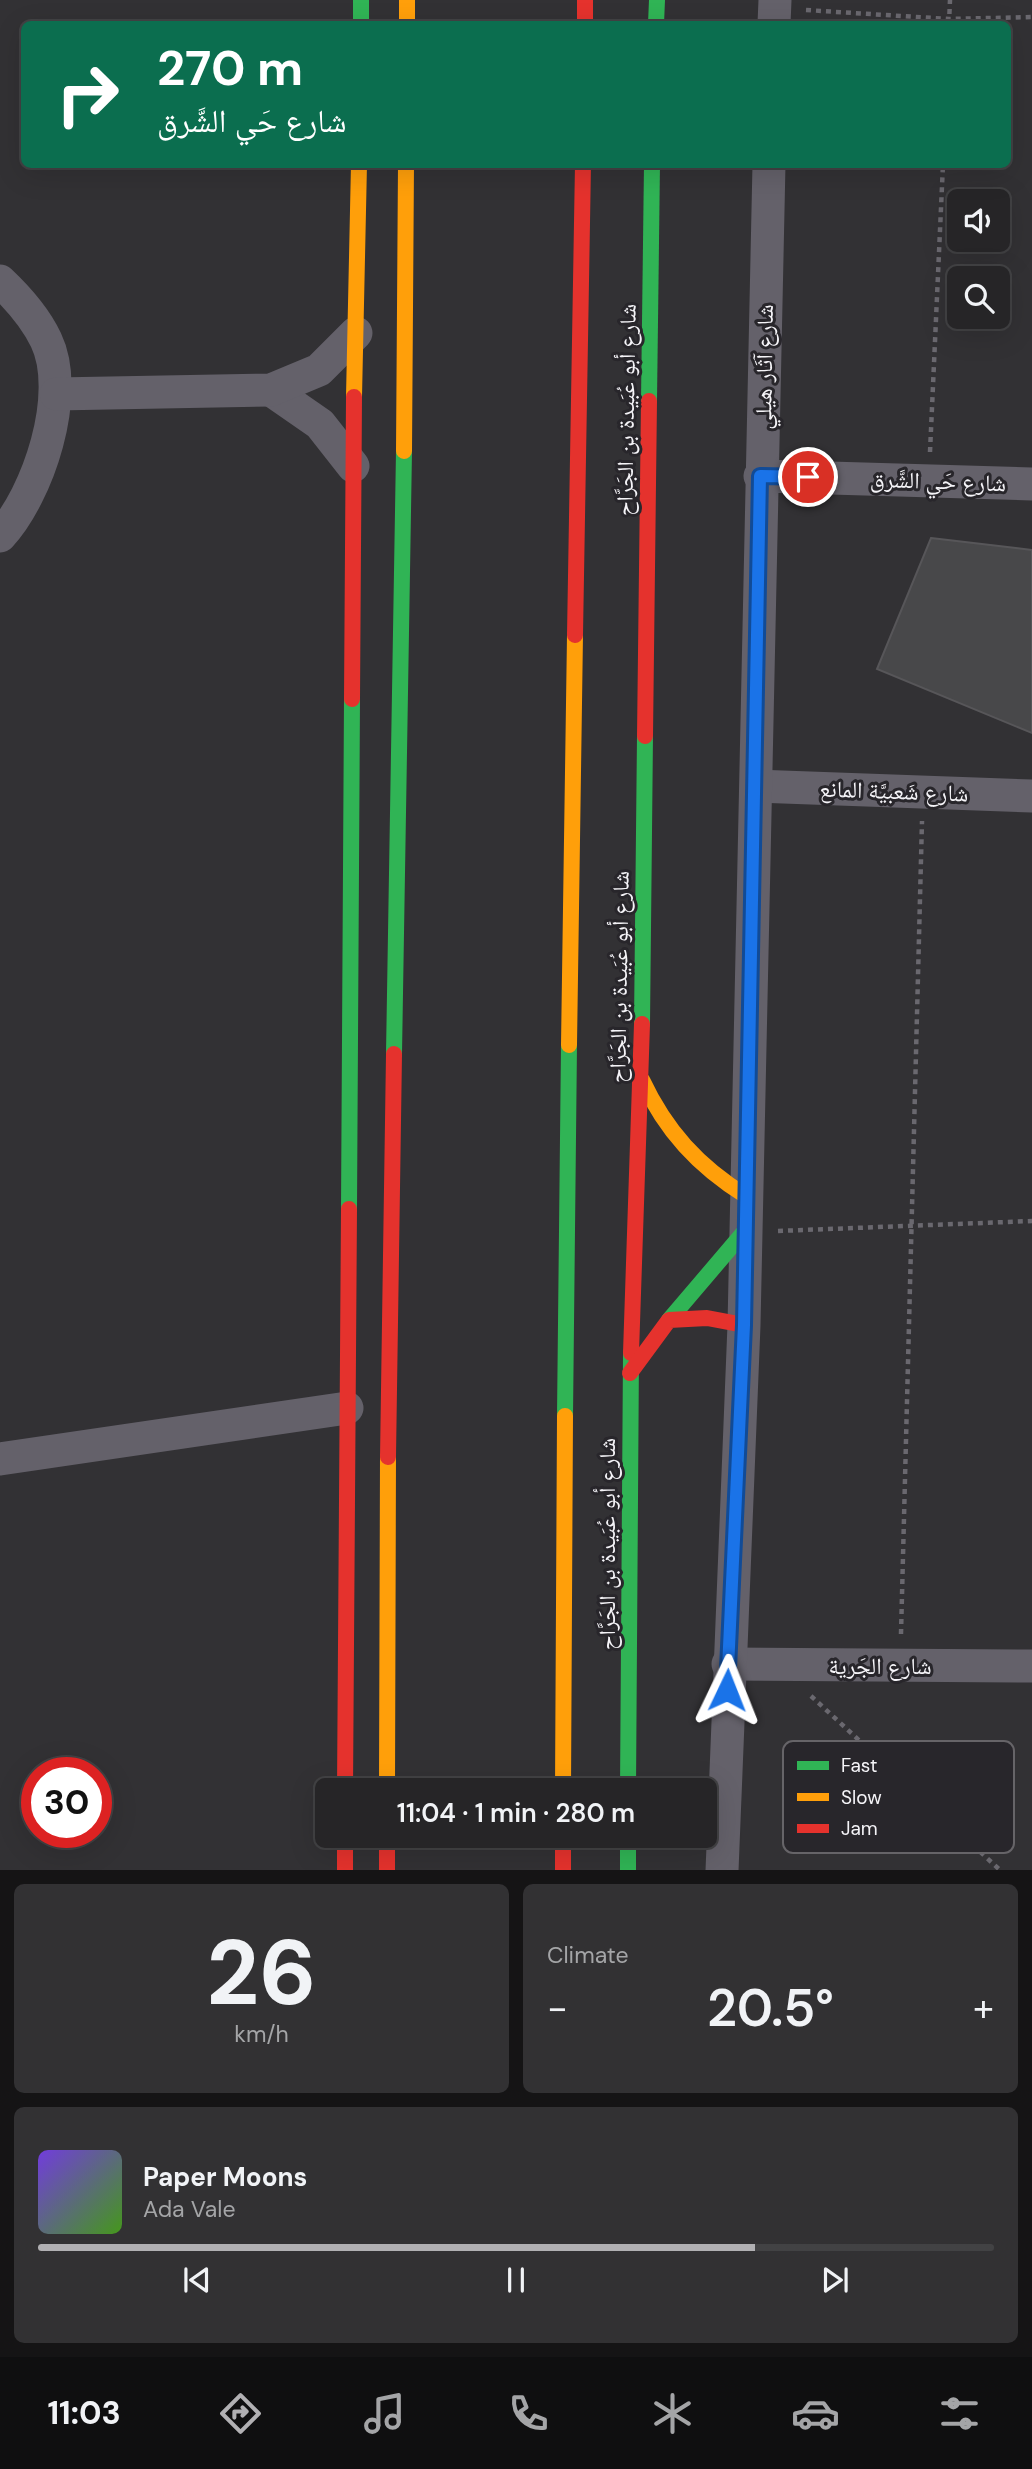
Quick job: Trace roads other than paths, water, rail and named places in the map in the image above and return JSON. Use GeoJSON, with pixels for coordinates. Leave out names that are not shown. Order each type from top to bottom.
{"type":"FeatureCollection","features":[{"type":"Feature","properties":{"kind":"main road"},"geometry":{"type":"LineString","coordinates":[[361,0],[361,21]]}},
{"type":"Feature","properties":{"kind":"main road"},"geometry":{"type":"LineString","coordinates":[[407,0],[407,21]]}},
{"type":"Feature","properties":{"kind":"main road"},"geometry":{"type":"LineString","coordinates":[[585,0],[585,21]]}},
{"type":"Feature","properties":{"kind":"main road"},"geometry":{"type":"LineString","coordinates":[[656,21],[657,0]]}},
{"type":"Feature","properties":{"kind":"main road"},"geometry":{"type":"LineString","coordinates":[[345,1778],[353,466],[359,168]]}},
{"type":"Feature","properties":{"kind":"main road"},"geometry":{"type":"LineString","coordinates":[[387,1778],[385,1475],[405,418],[406,168]]}},
{"type":"Feature","properties":{"kind":"main road","name":"شارع أبو عُبَيدة بن الجَرَّاح"},"geometry":{"type":"LineString","coordinates":[[563,1778],[566,1243],[583,168]]}},
{"type":"Feature","properties":{"kind":"main road","name":"شارع أبو عُبَيدة بن الجَرَّاح"},"geometry":{"type":"LineString","coordinates":[[628,1778],[630,1373],[641,1076],[652,172]]}},
{"type":"Feature","properties":{"kind":"main road"},"geometry":{"type":"LineString","coordinates":[[641,1076],[653,1106],[670,1134],[717,1180],[746,1196]]}},
{"type":"Feature","properties":{"kind":"main road"},"geometry":{"type":"LineString","coordinates":[[630,1373],[669,1320],[744,1232]]}},
{"type":"Feature","properties":{"kind":"main road"},"geometry":{"type":"LineString","coordinates":[[669,1320],[708,1318],[744,1325]]}},
{"type":"Feature","properties":{"kind":"main road"},"geometry":{"type":"LineString","coordinates":[[345,1848],[345,1870]]}},
{"type":"Feature","properties":{"kind":"main road"},"geometry":{"type":"LineString","coordinates":[[387,1848],[387,1870]]}},
{"type":"Feature","properties":{"kind":"main road"},"geometry":{"type":"LineString","coordinates":[[563,1848],[563,1870]]}},
{"type":"Feature","properties":{"kind":"main road"},"geometry":{"type":"LineString","coordinates":[[628,1848],[628,1870]]}},
{"type":"Feature","properties":{"kind":"street","name":"شارع آثَار هيلي"},"geometry":{"type":"LineString","coordinates":[[722,1870],[728,1664],[744,1325],[744,1232],[757,786],[760,476],[769,168]]}},
{"type":"Feature","properties":{"kind":"street"},"geometry":{"type":"LineString","coordinates":[[0,281],[13,293],[47,341],[56,394],[45,454],[15,519],[0,536]]}},
{"type":"Feature","properties":{"kind":"street"},"geometry":{"type":"LineString","coordinates":[[56,394],[271,390],[319,370],[356,333]]}},
{"type":"Feature","properties":{"kind":"street"},"geometry":{"type":"LineString","coordinates":[[271,390],[320,424],[353,466]]}},
{"type":"Feature","properties":{"kind":"street","name":"شارع حَي الشَّرق"},"geometry":{"type":"LineString","coordinates":[[760,476],[1032,484]]}},
{"type":"Feature","properties":{"kind":"street","name":"شارع شَعبيَّة المانع"},"geometry":{"type":"LineString","coordinates":[[757,786],[1032,796]]}},
{"type":"Feature","properties":{"kind":"street"},"geometry":{"type":"LineString","coordinates":[[0,1459],[347,1408]]}},
{"type":"Feature","properties":{"kind":"street","name":"شارع الجَرية"},"geometry":{"type":"LineString","coordinates":[[728,1664],[1032,1666]]}}]}
